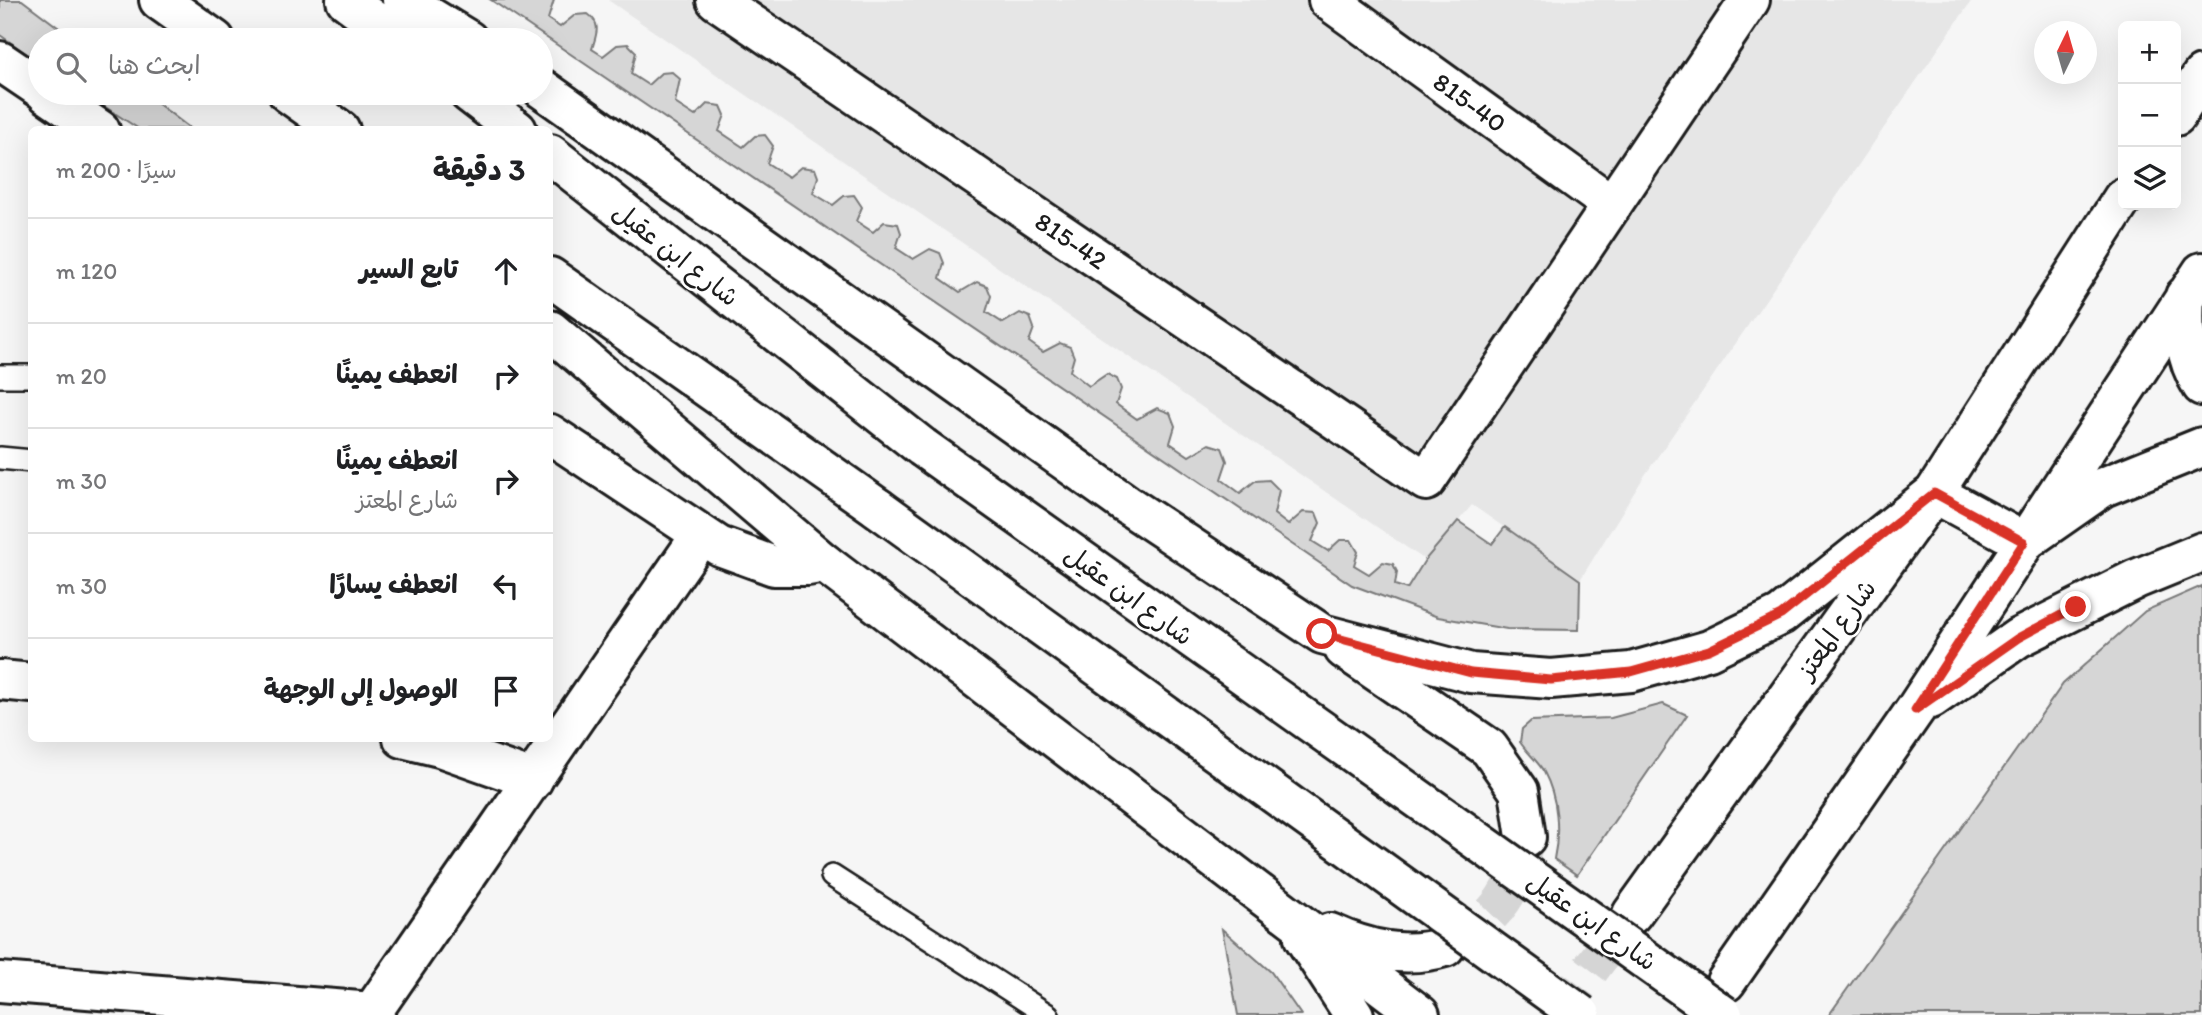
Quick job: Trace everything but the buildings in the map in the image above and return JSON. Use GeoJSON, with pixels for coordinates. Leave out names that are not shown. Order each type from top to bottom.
{"type":"FeatureCollection","features":[{"type":"Feature","properties":{"kind":"main road"},"geometry":{"type":"LineString","coordinates":[[159,0],[198,28]]}},
{"type":"Feature","properties":{"kind":"main road"},"geometry":{"type":"LineString","coordinates":[[346,0],[384,28]]}},
{"type":"Feature","properties":{"kind":"main road"},"geometry":{"type":"LineString","coordinates":[[402,0],[448,28]]}},
{"type":"Feature","properties":{"kind":"main road","name":"815-42"},"geometry":{"type":"LineString","coordinates":[[716,0],[1426,481],[1612,205]]}},
{"type":"Feature","properties":{"kind":"main road","name":"815-40"},"geometry":{"type":"LineString","coordinates":[[1328,0],[1612,205]]}},
{"type":"Feature","properties":{"kind":"main road"},"geometry":{"type":"LineString","coordinates":[[1612,205],[1749,0]]}},
{"type":"Feature","properties":{"kind":"main road"},"geometry":{"type":"LineString","coordinates":[[0,61],[28,81]]}},
{"type":"Feature","properties":{"kind":"main road"},"geometry":{"type":"LineString","coordinates":[[2181,108],[2202,75]]}},
{"type":"Feature","properties":{"kind":"main road"},"geometry":{"type":"LineString","coordinates":[[553,97],[1126,504],[1489,748],[1519,791],[1526,837]]}},
{"type":"Feature","properties":{"kind":"main road"},"geometry":{"type":"LineString","coordinates":[[64,105],[94,126]]}},
{"type":"Feature","properties":{"kind":"main road"},"geometry":{"type":"LineString","coordinates":[[299,105],[322,126]]}},
{"type":"Feature","properties":{"kind":"main road"},"geometry":{"type":"LineString","coordinates":[[304,105],[334,126]]}},
{"type":"Feature","properties":{"kind":"main road"},"geometry":{"type":"LineString","coordinates":[[485,105],[512,126]]}},
{"type":"Feature","properties":{"kind":"main road","name":"شارع ابن عقيل"},"geometry":{"type":"LineString","coordinates":[[553,156],[922,447],[1724,998]]}},
{"type":"Feature","properties":{"kind":"main road","name":"شارع المعتز"},"geometry":{"type":"LineString","coordinates":[[1632,914],[1934,493],[2118,206]]}},
{"type":"Feature","properties":{"kind":"main road"},"geometry":{"type":"LineString","coordinates":[[553,279],[878,508],[1581,1015]]}},
{"type":"Feature","properties":{"kind":"main road"},"geometry":{"type":"LineString","coordinates":[[2193,284],[2183,324],[2187,352],[2202,386]]}},
{"type":"Feature","properties":{"kind":"main road"},"geometry":{"type":"LineString","coordinates":[[1724,998],[2193,284]]}},
{"type":"Feature","properties":{"kind":"main road"},"geometry":{"type":"LineString","coordinates":[[553,333],[824,563],[1420,1015]]}},
{"type":"Feature","properties":{"kind":"main road"},"geometry":{"type":"LineString","coordinates":[[553,436],[701,535],[738,554],[774,566],[824,563]]}},
{"type":"Feature","properties":{"kind":"main road"},"geometry":{"type":"LineString","coordinates":[[2024,542],[2103,487],[2202,447]]}},
{"type":"Feature","properties":{"kind":"main road"},"geometry":{"type":"LineString","coordinates":[[1322,634],[1471,673],[1551,680],[1631,672],[1709,650],[1781,615],[1934,493],[2024,542]]}},
{"type":"Feature","properties":{"kind":"main road"},"geometry":{"type":"LineString","coordinates":[[0,982],[229,1009],[371,1014],[701,535]]}},
{"type":"Feature","properties":{"kind":"main road"},"geometry":{"type":"LineString","coordinates":[[1915,710],[2018,638],[2124,584],[2202,552]]}},
{"type":"Feature","properties":{"kind":"main road"},"geometry":{"type":"LineString","coordinates":[[0,680],[28,682]]}},
{"type":"Feature","properties":{"kind":"main road"},"geometry":{"type":"LineString","coordinates":[[419,742],[533,780]]}},
{"type":"Feature","properties":{"kind":"main road"},"geometry":{"type":"LineString","coordinates":[[1289,916],[1349,942],[1402,955],[1445,947]]}},
{"type":"Feature","properties":{"kind":"main road"},"geometry":{"type":"LineString","coordinates":[[1289,916],[1354,1015]]}},
{"type":"Feature","properties":{"kind":"lane"},"geometry":{"type":"LineString","coordinates":[[0,376],[28,376]]}},
{"type":"Feature","properties":{"kind":"lane"},"geometry":{"type":"LineString","coordinates":[[0,458],[28,461]]}},
{"type":"Feature","properties":{"kind":"lane"},"geometry":{"type":"LineString","coordinates":[[832,876],[1048,1015]]}},
{"type":"Feature","properties":{"kind":"shaded area"},"geometry":{"type":"Polygon","coordinates":[[[0,0],[22,0],[59,28],[28,28],[28,55],[0,35],[0,0]]]}},
{"type":"Feature","properties":{"kind":"shaded area"},"geometry":{"type":"Polygon","coordinates":[[[491,0],[554,0],[548,19],[560,27],[575,15],[588,14],[596,26],[592,49],[603,56],[617,45],[628,44],[636,52],[631,74],[648,85],[661,73],[672,72],[680,79],[675,103],[695,116],[707,104],[721,106],[725,115],[719,131],[743,147],[755,136],[765,135],[773,146],[767,163],[789,177],[801,167],[815,169],[818,177],[813,193],[833,205],[844,196],[854,195],[862,207],[856,221],[873,232],[884,222],[898,224],[901,233],[896,248],[913,259],[930,249],[940,253],[944,263],[940,278],[960,292],[977,282],[987,286],[991,296],[986,312],[1003,323],[1020,313],[1030,317],[1034,328],[1029,342],[1043,352],[1060,343],[1070,347],[1074,357],[1070,371],[1089,386],[1107,374],[1117,379],[1121,389],[1116,404],[1137,419],[1157,408],[1170,413],[1175,426],[1170,443],[1189,456],[1209,444],[1222,448],[1227,461],[1221,479],[1240,493],[1255,481],[1269,480],[1279,490],[1274,514],[1288,525],[1303,512],[1316,513],[1320,523],[1312,541],[1328,551],[1340,540],[1351,540],[1358,552],[1354,565],[1369,574],[1383,562],[1393,564],[1397,572],[1395,585],[1407,589],[1425,560],[1458,521],[1492,544],[1505,527],[1580,580],[1579,630],[1507,629],[1438,617],[1352,585],[553,42],[553,28],[532,28],[491,0]]]}},
{"type":"Feature","properties":{"kind":"shaded area"},"geometry":{"type":"Polygon","coordinates":[[[608,0],[1972,0],[1645,475],[1580,580],[1472,505],[1425,560],[608,0]]]}},
{"type":"Feature","properties":{"kind":"shaded area"},"geometry":{"type":"Polygon","coordinates":[[[102,105],[160,105],[187,126],[134,126],[102,105]]]}},
{"type":"Feature","properties":{"kind":"shaded area"},"geometry":{"type":"Polygon","coordinates":[[[2202,586],[2202,1015],[1829,1015],[2063,684],[2145,611],[2202,586]]]}},
{"type":"Feature","properties":{"kind":"shaded area"},"geometry":{"type":"Polygon","coordinates":[[[1663,704],[1687,715],[1577,875],[1554,859],[1557,838],[1555,804],[1542,768],[1520,742],[1522,729],[1531,721],[1611,718],[1663,704]]]}},
{"type":"Feature","properties":{"kind":"shaded area"},"geometry":{"type":"Polygon","coordinates":[[[1222,929],[1271,972],[1301,1015],[1238,1015],[1222,929]]]}},
{"type":"Feature","properties":{"kind":"tunnel"},"geometry":{"type":"LineString","coordinates":[[1445,947],[1490,916],[1500,904],[1515,876],[1525,839]]}},
{"type":"Feature","properties":{"kind":"tunnel"},"geometry":{"type":"LineString","coordinates":[[1556,1015],[1632,914]]}},
{"type":"Feature","properties":{"kind":"route"},"geometry":{"type":"LineString","coordinates":[[1322,634],[1471,673],[1551,680],[1631,672],[1709,650],[1781,615],[1934,493],[2024,542],[1915,710],[2018,638],[2076,607]]}}]}
